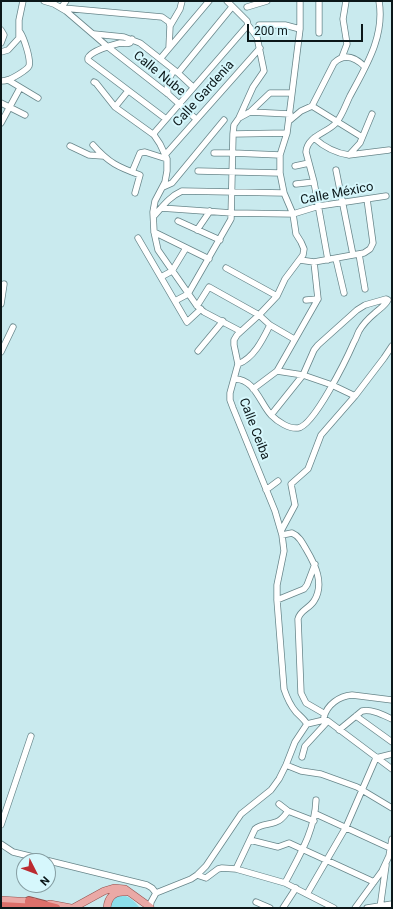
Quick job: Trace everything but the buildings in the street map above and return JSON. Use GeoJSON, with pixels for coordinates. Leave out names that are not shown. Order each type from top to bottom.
{"type":"FeatureCollection","features":[{"type":"Feature","properties":{"kind":"highway"},"geometry":{"type":"LineString","coordinates":[[29,901],[56,908]]}},
{"type":"Feature","properties":{"kind":"highway"},"geometry":{"type":"LineString","coordinates":[[1,906],[37,908]]}},
{"type":"Feature","properties":{"kind":"main road"},"geometry":{"type":"LineString","coordinates":[[1,900],[29,901],[72,908],[104,891],[114,888],[130,893],[150,907]]}},
{"type":"Feature","properties":{"kind":"main road"},"geometry":{"type":"LineString","coordinates":[[107,908],[108,900],[111,896],[119,892],[130,893]]}},
{"type":"Feature","properties":{"kind":"street"},"geometry":{"type":"LineString","coordinates":[[1,52],[8,50],[20,35],[20,20],[24,1]]}},
{"type":"Feature","properties":{"kind":"street"},"geometry":{"type":"LineString","coordinates":[[46,1],[61,8],[162,17],[169,22],[170,26]]}},
{"type":"Feature","properties":{"kind":"street"},"geometry":{"type":"LineString","coordinates":[[61,8],[66,1]]}},
{"type":"Feature","properties":{"kind":"street"},"geometry":{"type":"LineString","coordinates":[[169,48],[170,26],[180,8],[182,1]]}},
{"type":"Feature","properties":{"kind":"street"},"geometry":{"type":"LineString","coordinates":[[160,59],[209,1]]}},
{"type":"Feature","properties":{"kind":"street"},"geometry":{"type":"LineString","coordinates":[[175,301],[188,294],[230,224],[232,213],[234,125],[239,118],[253,87],[264,71],[257,37],[248,25],[247,21],[227,1]]}},
{"type":"Feature","properties":{"kind":"street"},"geometry":{"type":"LineString","coordinates":[[247,7],[267,1]]}},
{"type":"Feature","properties":{"kind":"street"},"geometry":{"type":"LineString","coordinates":[[94,82],[115,107],[154,135],[166,157],[167,171],[165,182],[155,201],[153,212],[154,232],[158,250],[199,308],[240,332],[277,296],[285,279],[303,255],[304,249],[296,234],[293,214],[284,193],[280,173],[280,154],[288,133],[300,29],[300,1]]}},
{"type":"Feature","properties":{"kind":"street"},"geometry":{"type":"LineString","coordinates":[[319,1],[319,33]]}},
{"type":"Feature","properties":{"kind":"street"},"geometry":{"type":"LineString","coordinates":[[289,121],[301,111],[312,106],[334,63],[342,57],[347,44],[343,19],[346,1]]}},
{"type":"Feature","properties":{"kind":"street"},"geometry":{"type":"LineString","coordinates":[[328,260],[319,206],[308,163],[306,147],[314,138],[337,122],[365,67],[377,41],[381,13],[379,1]]}},
{"type":"Feature","properties":{"kind":"street"},"geometry":{"type":"LineString","coordinates":[[168,94],[167,82],[232,7]]}},
{"type":"Feature","properties":{"kind":"street","name":"Calle Nube"},"geometry":{"type":"LineString","coordinates":[[61,8],[168,94],[196,119]]}},
{"type":"Feature","properties":{"kind":"street"},"geometry":{"type":"LineString","coordinates":[[154,135],[193,87],[248,25]]}},
{"type":"Feature","properties":{"kind":"street"},"geometry":{"type":"LineString","coordinates":[[259,26],[285,25],[300,29]]}},
{"type":"Feature","properties":{"kind":"street"},"geometry":{"type":"LineString","coordinates":[[1,43],[2,33]]}},
{"type":"Feature","properties":{"kind":"street"},"geometry":{"type":"LineString","coordinates":[[94,34],[124,37],[140,43],[193,87]]}},
{"type":"Feature","properties":{"kind":"street"},"geometry":{"type":"LineString","coordinates":[[1,81],[8,80],[29,66],[24,37],[20,35]]}},
{"type":"Feature","properties":{"kind":"street"},"geometry":{"type":"LineString","coordinates":[[132,39],[130,43],[121,43],[90,54],[88,60],[166,120]]}},
{"type":"Feature","properties":{"kind":"street","name":"Calle Gardenia"},"geometry":{"type":"LineString","coordinates":[[166,157],[196,119],[260,48]]}},
{"type":"Feature","properties":{"kind":"street"},"geometry":{"type":"LineString","coordinates":[[342,57],[354,58],[365,67]]}},
{"type":"Feature","properties":{"kind":"street"},"geometry":{"type":"LineString","coordinates":[[8,80],[38,98]]}},
{"type":"Feature","properties":{"kind":"street"},"geometry":{"type":"LineString","coordinates":[[1,123],[20,88]]}},
{"type":"Feature","properties":{"kind":"street"},"geometry":{"type":"LineString","coordinates":[[115,107],[128,91]]}},
{"type":"Feature","properties":{"kind":"street"},"geometry":{"type":"LineString","coordinates":[[239,118],[250,112],[270,93],[292,93]]}},
{"type":"Feature","properties":{"kind":"street"},"geometry":{"type":"LineString","coordinates":[[1,103],[25,115]]}},
{"type":"Feature","properties":{"kind":"street"},"geometry":{"type":"LineString","coordinates":[[312,106],[362,137]]}},
{"type":"Feature","properties":{"kind":"street"},"geometry":{"type":"LineString","coordinates":[[250,112],[290,114]]}},
{"type":"Feature","properties":{"kind":"street"},"geometry":{"type":"LineString","coordinates":[[349,155],[356,148],[372,114]]}},
{"type":"Feature","properties":{"kind":"street"},"geometry":{"type":"LineString","coordinates":[[163,187],[172,183],[224,120]]}},
{"type":"Feature","properties":{"kind":"street"},"geometry":{"type":"LineString","coordinates":[[233,134],[288,133]]}},
{"type":"Feature","properties":{"kind":"street"},"geometry":{"type":"LineString","coordinates":[[314,138],[328,149],[349,155],[388,150]]}},
{"type":"Feature","properties":{"kind":"street"},"geometry":{"type":"LineString","coordinates":[[93,145],[103,156],[121,168],[140,175],[135,193]]}},
{"type":"Feature","properties":{"kind":"street"},"geometry":{"type":"LineString","coordinates":[[70,146],[89,155],[103,156]]}},
{"type":"Feature","properties":{"kind":"street"},"geometry":{"type":"LineString","coordinates":[[132,172],[140,153],[145,152],[166,157]]}},
{"type":"Feature","properties":{"kind":"street"},"geometry":{"type":"LineString","coordinates":[[214,153],[280,154]]}},
{"type":"Feature","properties":{"kind":"street"},"geometry":{"type":"LineString","coordinates":[[294,166],[308,163]]}},
{"type":"Feature","properties":{"kind":"street"},"geometry":{"type":"LineString","coordinates":[[336,170],[342,203],[365,289]]}},
{"type":"Feature","properties":{"kind":"street"},"geometry":{"type":"LineString","coordinates":[[198,172],[280,173]]}},
{"type":"Feature","properties":{"kind":"street"},"geometry":{"type":"LineString","coordinates":[[296,184],[314,182]]}},
{"type":"Feature","properties":{"kind":"street"},"geometry":{"type":"LineString","coordinates":[[154,216],[173,195],[182,191],[284,193]]}},
{"type":"Feature","properties":{"kind":"street","name":"Calle México"},"geometry":{"type":"LineString","coordinates":[[161,208],[210,212],[293,214],[319,206],[386,196]]}},
{"type":"Feature","properties":{"kind":"street"},"geometry":{"type":"LineString","coordinates":[[300,260],[314,262],[336,259],[364,253],[370,249],[373,243],[366,199]]}},
{"type":"Feature","properties":{"kind":"street"},"geometry":{"type":"LineString","coordinates":[[197,230],[210,212]]}},
{"type":"Feature","properties":{"kind":"street"},"geometry":{"type":"LineString","coordinates":[[178,221],[220,240]]}},
{"type":"Feature","properties":{"kind":"street"},"geometry":{"type":"LineString","coordinates":[[154,232],[209,259]]}},
{"type":"Feature","properties":{"kind":"street"},"geometry":{"type":"LineString","coordinates":[[138,238],[187,322],[199,308],[209,287],[259,315],[270,324],[294,339]]}},
{"type":"Feature","properties":{"kind":"street"},"geometry":{"type":"LineString","coordinates":[[145,250],[156,243]]}},
{"type":"Feature","properties":{"kind":"street"},"geometry":{"type":"LineString","coordinates":[[161,277],[172,271],[186,248]]}},
{"type":"Feature","properties":{"kind":"street"},"geometry":{"type":"LineString","coordinates":[[336,259],[344,293]]}},
{"type":"Feature","properties":{"kind":"street"},"geometry":{"type":"LineString","coordinates":[[253,389],[277,371],[318,299],[314,262]]}},
{"type":"Feature","properties":{"kind":"street"},"geometry":{"type":"LineString","coordinates":[[226,268],[277,296]]}},
{"type":"Feature","properties":{"kind":"street"},"geometry":{"type":"LineString","coordinates":[[1,304],[4,284]]}},
{"type":"Feature","properties":{"kind":"street"},"geometry":{"type":"LineString","coordinates":[[306,300],[318,299]]}},
{"type":"Feature","properties":{"kind":"street"},"geometry":{"type":"LineString","coordinates":[[234,379],[245,381],[253,389],[271,415],[282,424],[299,428],[304,425],[318,409],[332,385],[358,332],[388,300],[386,299],[365,305],[339,325],[314,350],[303,375],[271,415]]}},
{"type":"Feature","properties":{"kind":"street"},"geometry":{"type":"LineString","coordinates":[[198,351],[223,321]]}},
{"type":"Feature","properties":{"kind":"street"},"geometry":{"type":"LineString","coordinates":[[238,364],[245,361],[257,348],[270,324]]}},
{"type":"Feature","properties":{"kind":"street"},"geometry":{"type":"LineString","coordinates":[[2,348],[13,327]]}},
{"type":"Feature","properties":{"kind":"street","name":"Calle Ceiba"},"geometry":{"type":"LineString","coordinates":[[240,332],[234,340],[238,364],[230,393],[230,400],[275,511],[281,533],[284,551],[277,585],[277,600],[284,689],[287,700],[307,724]]}},
{"type":"Feature","properties":{"kind":"street"},"geometry":{"type":"LineString","coordinates":[[392,346],[355,396],[321,435],[308,469],[291,484],[295,505],[281,533],[295,534],[315,564],[319,578],[318,591],[315,601],[299,614],[298,619],[301,693],[303,699],[339,730],[392,769]]}},
{"type":"Feature","properties":{"kind":"street"},"geometry":{"type":"LineString","coordinates":[[277,371],[303,375],[332,385],[355,396]]}},
{"type":"Feature","properties":{"kind":"street"},"geometry":{"type":"LineString","coordinates":[[266,490],[278,481]]}},
{"type":"Feature","properties":{"kind":"street"},"geometry":{"type":"LineString","coordinates":[[277,600],[304,589],[315,564]]}},
{"type":"Feature","properties":{"kind":"street"},"geometry":{"type":"LineString","coordinates":[[302,757],[305,746],[326,718],[328,707],[345,696],[352,695],[392,700]]}},
{"type":"Feature","properties":{"kind":"street"},"geometry":{"type":"LineString","coordinates":[[339,730],[364,710],[392,719]]}},
{"type":"Feature","properties":{"kind":"street"},"geometry":{"type":"LineString","coordinates":[[356,716],[392,742]]}},
{"type":"Feature","properties":{"kind":"street"},"geometry":{"type":"LineString","coordinates":[[150,907],[156,894],[185,882],[197,875],[206,866],[241,814],[271,790],[279,779],[286,766],[295,742],[307,724],[326,718]]}},
{"type":"Feature","properties":{"kind":"street"},"geometry":{"type":"LineString","coordinates":[[1,824],[31,736]]}},
{"type":"Feature","properties":{"kind":"street"},"geometry":{"type":"LineString","coordinates":[[376,758],[392,754]]}},
{"type":"Feature","properties":{"kind":"street"},"geometry":{"type":"LineString","coordinates":[[307,894],[346,827],[376,758]]}},
{"type":"Feature","properties":{"kind":"street"},"geometry":{"type":"LineString","coordinates":[[286,766],[301,771],[321,774],[357,786],[392,808]]}},
{"type":"Feature","properties":{"kind":"street"},"geometry":{"type":"LineString","coordinates":[[285,883],[303,849],[314,821],[316,814],[316,800]]}},
{"type":"Feature","properties":{"kind":"street"},"geometry":{"type":"LineString","coordinates":[[279,804],[288,811],[314,821]]}},
{"type":"Feature","properties":{"kind":"street"},"geometry":{"type":"LineString","coordinates":[[236,869],[255,829],[277,822],[283,818],[288,811]]}},
{"type":"Feature","properties":{"kind":"street"},"geometry":{"type":"LineString","coordinates":[[316,814],[390,848]]}},
{"type":"Feature","properties":{"kind":"street"},"geometry":{"type":"LineString","coordinates":[[355,908],[382,871],[392,839]]}},
{"type":"Feature","properties":{"kind":"street"},"geometry":{"type":"LineString","coordinates":[[250,840],[278,847],[289,843],[374,882]]}},
{"type":"Feature","properties":{"kind":"street"},"geometry":{"type":"LineString","coordinates":[[1,844],[13,852],[147,885],[152,888],[156,894]]}},
{"type":"Feature","properties":{"kind":"street"},"geometry":{"type":"LineString","coordinates":[[381,907],[387,859]]}},
{"type":"Feature","properties":{"kind":"street"},"geometry":{"type":"LineString","coordinates":[[197,875],[206,878],[218,869],[236,869],[285,883],[334,908]]}},
{"type":"Feature","properties":{"kind":"street"},"geometry":{"type":"LineString","coordinates":[[283,908],[296,888]]}},
{"type":"Feature","properties":{"kind":"street"},"geometry":{"type":"LineString","coordinates":[[256,902],[270,908]]}},
{"type":"Feature","properties":{"kind":"street"},"geometry":{"type":"LineString","coordinates":[[366,908],[381,907],[392,904]]}},
{"type":"Feature","properties":{"kind":"shaded area"},"geometry":{"type":"Polygon","coordinates":[[[119,895],[128,897],[140,908],[110,908],[112,900],[119,895]]]}}]}
